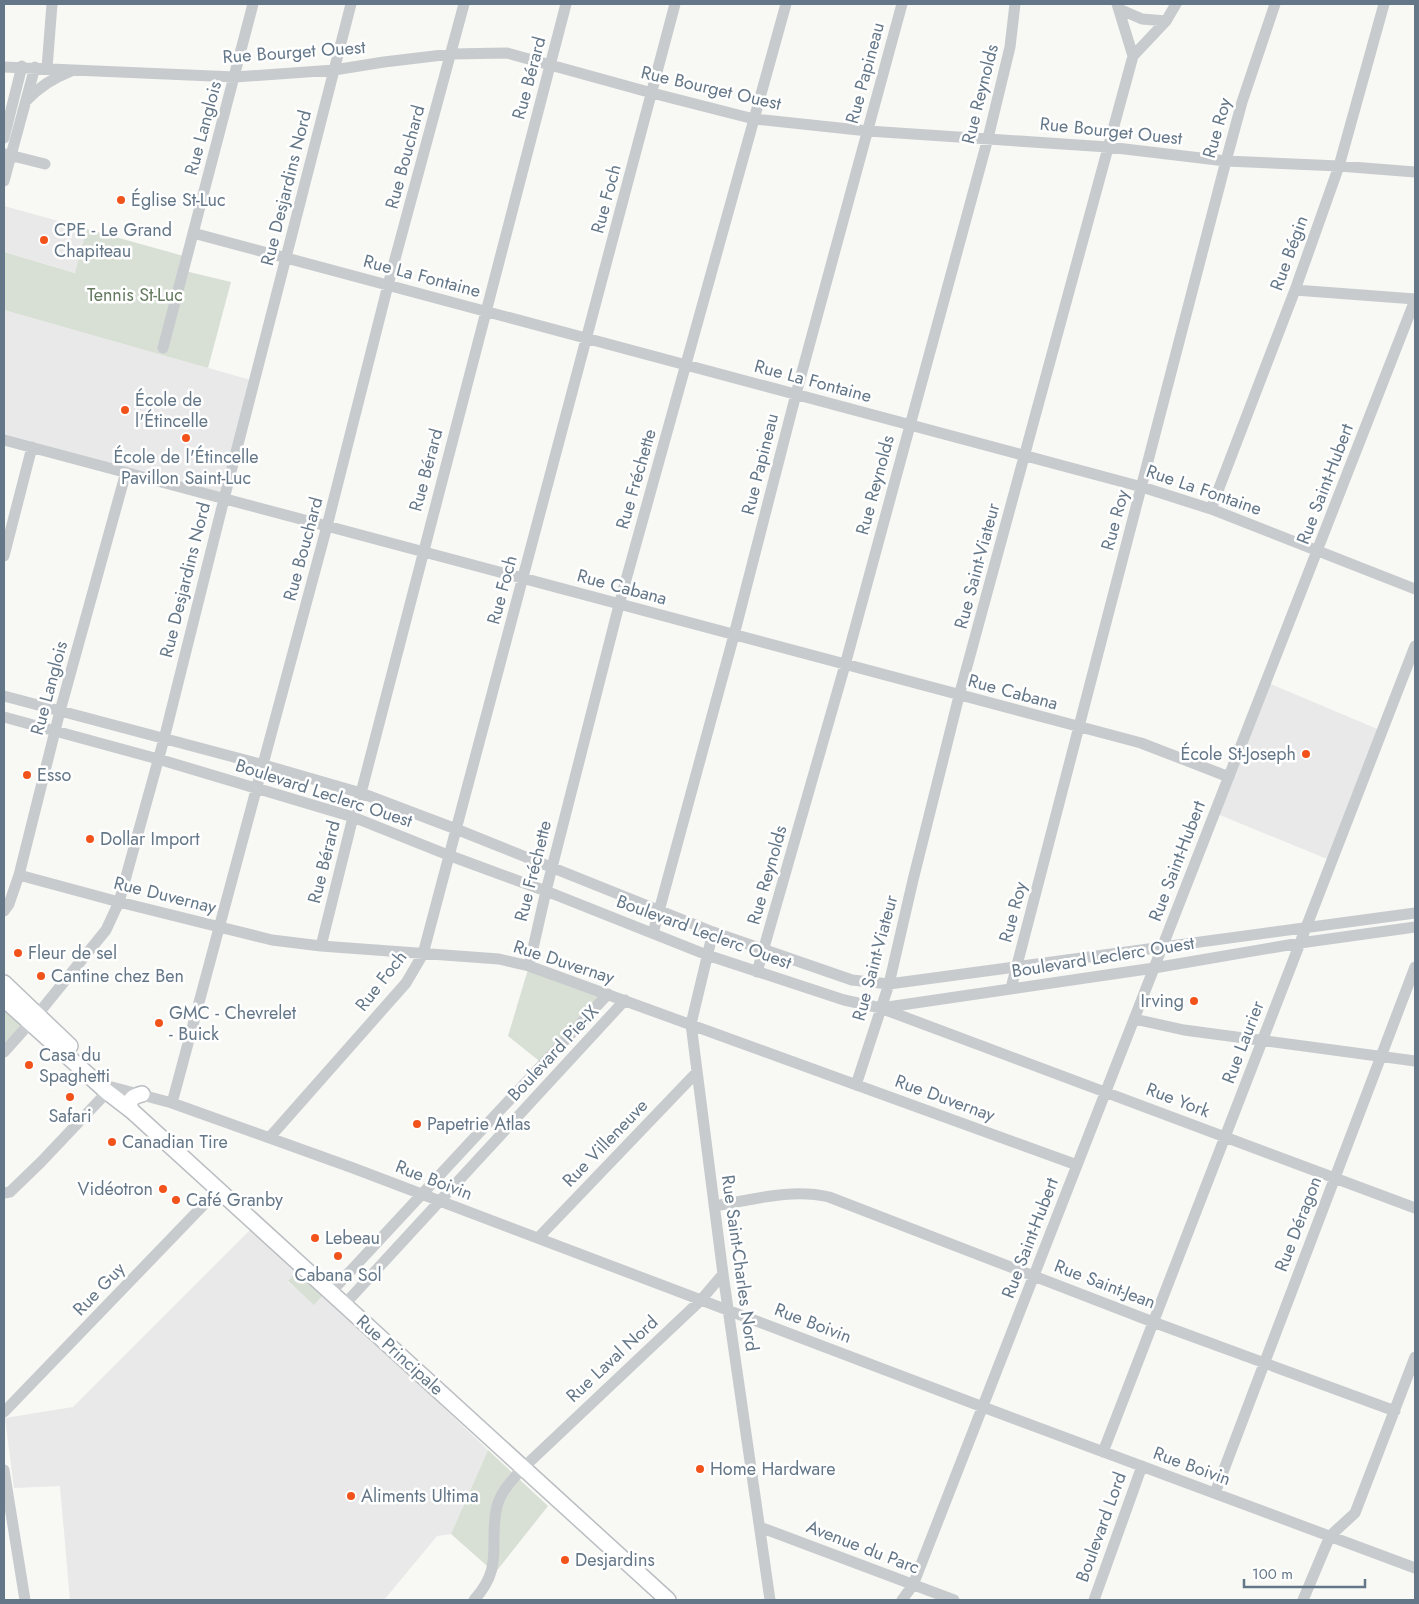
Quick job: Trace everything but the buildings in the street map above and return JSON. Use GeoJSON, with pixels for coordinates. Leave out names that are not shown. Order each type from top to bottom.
{"type":"FeatureCollection","features":[{"type":"Feature","properties":{"kind":"main road","name":"Rue Principale"},"geometry":{"type":"LineString","coordinates":[[4,983],[34,1019],[132,1111],[668,1600]]}},
{"type":"Feature","properties":{"kind":"main road","name":"Rue Principale"},"geometry":{"type":"LineString","coordinates":[[4,999],[34,1019]]}},
{"type":"Feature","properties":{"kind":"main road"},"geometry":{"type":"LineString","coordinates":[[132,1111],[128,1105],[130,1101],[133,1097],[142,1094]]}},
{"type":"Feature","properties":{"kind":"street"},"geometry":{"type":"LineString","coordinates":[[48,68],[52,4]]}},
{"type":"Feature","properties":{"kind":"street","name":"Rue Langlois"},"geometry":{"type":"LineString","coordinates":[[163,348],[253,4]]}},
{"type":"Feature","properties":{"kind":"street","name":"Rue Desjardins Nord"},"geometry":{"type":"LineString","coordinates":[[4,1052],[34,1019],[106,930],[119,902],[164,739],[351,4]]}},
{"type":"Feature","properties":{"kind":"street","name":"Rue Bouchard"},"geometry":{"type":"LineString","coordinates":[[172,1103],[328,526],[388,285],[464,4]]}},
{"type":"Feature","properties":{"kind":"street","name":"Rue Bérard"},"geometry":{"type":"LineString","coordinates":[[321,946],[566,4]]}},
{"type":"Feature","properties":{"kind":"street","name":"Rue Foch"},"geometry":{"type":"LineString","coordinates":[[270,1138],[406,983],[423,954],[675,4]]}},
{"type":"Feature","properties":{"kind":"street","name":"Rue Fréchette"},"geometry":{"type":"LineString","coordinates":[[529,966],[551,868],[619,605],[786,4]]}},
{"type":"Feature","properties":{"kind":"street","name":"Rue Papineau"},"geometry":{"type":"LineString","coordinates":[[653,933],[902,4]]}},
{"type":"Feature","properties":{"kind":"street","name":"Rue Reynolds"},"geometry":{"type":"LineString","coordinates":[[757,972],[845,665],[988,138],[1010,47],[1015,4]]}},
{"type":"Feature","properties":{"kind":"street"},"geometry":{"type":"LineString","coordinates":[[1118,6],[1133,56],[1166,21],[1176,4]]}},
{"type":"Feature","properties":{"kind":"street","name":"Rue Roy"},"geometry":{"type":"LineString","coordinates":[[1011,988],[1226,161],[1242,102],[1275,4]]}},
{"type":"Feature","properties":{"kind":"street","name":"Rue Bégin"},"geometry":{"type":"LineString","coordinates":[[1211,509],[1295,290],[1339,166],[1384,4]]}},
{"type":"Feature","properties":{"kind":"street"},"geometry":{"type":"LineString","coordinates":[[1118,6],[1142,19],[1166,21]]}},
{"type":"Feature","properties":{"kind":"street","name":"Rue Bourget Ouest"},"geometry":{"type":"LineString","coordinates":[[4,67],[22,66],[235,77],[334,70],[451,54],[507,53],[754,119],[868,131],[1108,147],[1226,161],[1339,166],[1415,172]]}},
{"type":"Feature","properties":{"kind":"street","name":"Rue Saint-Viateur"},"geometry":{"type":"LineString","coordinates":[[856,1085],[889,984],[912,880],[959,696],[1133,56]]}},
{"type":"Feature","properties":{"kind":"street"},"geometry":{"type":"LineString","coordinates":[[4,138],[22,66]]}},
{"type":"Feature","properties":{"kind":"street"},"geometry":{"type":"LineString","coordinates":[[4,181],[8,154],[26,102],[35,68]]}},
{"type":"Feature","properties":{"kind":"street"},"geometry":{"type":"LineString","coordinates":[[26,102],[39,87],[52,78],[75,70]]}},
{"type":"Feature","properties":{"kind":"street"},"geometry":{"type":"LineString","coordinates":[[8,154],[45,164]]}},
{"type":"Feature","properties":{"kind":"street","name":"Rue La Fontaine"},"geometry":{"type":"LineString","coordinates":[[193,233],[1142,487],[1211,509],[1415,588]]}},
{"type":"Feature","properties":{"kind":"street"},"geometry":{"type":"LineString","coordinates":[[1295,290],[1415,300]]}},
{"type":"Feature","properties":{"kind":"street","name":"Rue Saint-Hubert"},"geometry":{"type":"LineString","coordinates":[[902,1600],[913,1584],[1415,300]]}},
{"type":"Feature","properties":{"kind":"street","name":"Rue Cabana"},"geometry":{"type":"LineString","coordinates":[[4,440],[1141,744],[1229,777]]}},
{"type":"Feature","properties":{"kind":"street"},"geometry":{"type":"LineString","coordinates":[[4,556],[32,447]]}},
{"type":"Feature","properties":{"kind":"street","name":"Rue Langlois"},"geometry":{"type":"LineString","coordinates":[[4,911],[10,904],[19,875],[60,711],[126,472]]}},
{"type":"Feature","properties":{"kind":"street","name":"Rue Laurier"},"geometry":{"type":"LineString","coordinates":[[1103,1452],[1415,646]]}},
{"type":"Feature","properties":{"kind":"street","name":"Boulevard Leclerc Ouest"},"geometry":{"type":"LineString","coordinates":[[4,696],[361,794],[456,829],[713,932],[852,980],[889,984],[1415,913]]}},
{"type":"Feature","properties":{"kind":"street","name":"Boulevard Leclerc Ouest"},"geometry":{"type":"LineString","coordinates":[[4,717],[158,759],[353,818],[708,955],[844,1000],[881,1008],[1415,927]]}},
{"type":"Feature","properties":{"kind":"street","name":"Rue Duvernay"},"geometry":{"type":"LineString","coordinates":[[19,875],[272,940],[321,946],[499,959],[529,966],[1077,1165]]}},
{"type":"Feature","properties":{"kind":"street","name":"Rue Saint-Charles Nord"},"geometry":{"type":"LineString","coordinates":[[713,932],[690,1024],[723,1274],[770,1600]]}},
{"type":"Feature","properties":{"kind":"street","name":"Rue Déragon"},"geometry":{"type":"LineString","coordinates":[[1215,1493],[1415,967]]}},
{"type":"Feature","properties":{"kind":"street","name":"Boulevard Pie-IX"},"geometry":{"type":"LineString","coordinates":[[330,1292],[608,994]]}},
{"type":"Feature","properties":{"kind":"street","name":"Boulevard Pie-IX"},"geometry":{"type":"LineString","coordinates":[[344,1305],[625,1000]]}},
{"type":"Feature","properties":{"kind":"street"},"geometry":{"type":"LineString","coordinates":[[929,1025],[921,1016],[921,1011],[930,1001]]}},
{"type":"Feature","properties":{"kind":"street","name":"Rue York"},"geometry":{"type":"LineString","coordinates":[[881,1008],[1415,1208]]}},
{"type":"Feature","properties":{"kind":"street"},"geometry":{"type":"LineString","coordinates":[[1134,1019],[1184,1030],[1415,1061]]}},
{"type":"Feature","properties":{"kind":"street"},"geometry":{"type":"LineString","coordinates":[[552,1054],[564,1066]]}},
{"type":"Feature","properties":{"kind":"street","name":"Rue Villeneuve"},"geometry":{"type":"LineString","coordinates":[[538,1238],[697,1072]]}},
{"type":"Feature","properties":{"kind":"street"},"geometry":{"type":"LineString","coordinates":[[4,1192],[10,1192],[41,1162],[109,1089]]}},
{"type":"Feature","properties":{"kind":"street","name":"Rue Boivin"},"geometry":{"type":"LineString","coordinates":[[109,1089],[142,1094],[172,1103],[270,1138],[728,1309],[982,1407],[1415,1568]]}},
{"type":"Feature","properties":{"kind":"street"},"geometry":{"type":"LineString","coordinates":[[518,1091],[530,1103]]}},
{"type":"Feature","properties":{"kind":"street"},"geometry":{"type":"LineString","coordinates":[[473,1139],[487,1150]]}},
{"type":"Feature","properties":{"kind":"street","name":"Rue Guy"},"geometry":{"type":"LineString","coordinates":[[4,1412],[218,1190]]}},
{"type":"Feature","properties":{"kind":"street","name":"Rue Saint-Jean"},"geometry":{"type":"LineString","coordinates":[[714,1206],[794,1193],[812,1193],[829,1198],[1153,1322],[1395,1411]]}},
{"type":"Feature","properties":{"kind":"street"},"geometry":{"type":"LineString","coordinates":[[372,1248],[386,1260]]}},
{"type":"Feature","properties":{"kind":"street","name":"Rue Laval Nord"},"geometry":{"type":"LineString","coordinates":[[474,1600],[485,1588],[493,1569],[497,1505],[503,1492],[523,1468],[701,1300],[723,1274]]}},
{"type":"Feature","properties":{"kind":"street"},"geometry":{"type":"LineString","coordinates":[[1303,1600],[1330,1536],[1355,1514],[1415,1358]]}},
{"type":"Feature","properties":{"kind":"street","name":"Boulevard Lord"},"geometry":{"type":"LineString","coordinates":[[1094,1600],[1142,1466]]}},
{"type":"Feature","properties":{"kind":"street"},"geometry":{"type":"LineString","coordinates":[[4,1470],[25,1600]]}},
{"type":"Feature","properties":{"kind":"street","name":"Avenue du Parc"},"geometry":{"type":"LineString","coordinates":[[760,1527],[954,1600]]}},
{"type":"Feature","properties":{"kind":"shaded area","name":"CPE - Le Grand Chapiteau"},"geometry":{"type":"Polygon","coordinates":[[[4,206],[87,229],[76,273],[4,252],[4,206]]]}},
{"type":"Feature","properties":{"kind":"shaded area","name":"École de l'Étincelle"},"geometry":{"type":"Polygon","coordinates":[[[4,310],[254,381],[224,499],[4,440],[4,310]]]}},
{"type":"Feature","properties":{"kind":"shaded area","name":"École St-Joseph"},"geometry":{"type":"Polygon","coordinates":[[[1266,682],[1382,731],[1332,861],[1215,813],[1266,682]]]}},
{"type":"Feature","properties":{"kind":"shaded area"},"geometry":{"type":"Polygon","coordinates":[[[252,1228],[298,1270],[288,1282],[314,1304],[324,1294],[488,1450],[451,1534],[437,1536],[384,1600],[70,1600],[60,1486],[14,1488],[5,1418],[73,1407],[252,1228]]]}},
{"type":"Feature","properties":{"kind":"green space","name":"Tennis St-Luc"},"geometry":{"type":"Polygon","coordinates":[[[87,229],[187,257],[185,271],[231,282],[208,368],[4,310],[4,252],[75,273],[87,229]]]}},
{"type":"Feature","properties":{"kind":"green space"},"geometry":{"type":"Polygon","coordinates":[[[529,966],[608,994],[543,1064],[508,1036],[529,966]]]}},
{"type":"Feature","properties":{"kind":"green space"},"geometry":{"type":"Polygon","coordinates":[[[4,1000],[30,1023],[4,1052],[4,1000]]]}},
{"type":"Feature","properties":{"kind":"green space"},"geometry":{"type":"Polygon","coordinates":[[[298,1270],[324,1294],[314,1305],[288,1281],[298,1270]]]}},
{"type":"Feature","properties":{"kind":"green space"},"geometry":{"type":"Polygon","coordinates":[[[488,1450],[548,1506],[495,1573],[451,1534],[488,1450]]]}},
{"type":"Feature","properties":{"kind":"place","name":"Église St-Luc"},"geometry":{"type":"Point","coordinates":[121,200]}},
{"type":"Feature","properties":{"kind":"place","name":"CPE - Le Grand Chapiteau"},"geometry":{"type":"Point","coordinates":[44,240]}},
{"type":"Feature","properties":{"kind":"place","name":"École de l'Étincelle"},"geometry":{"type":"Point","coordinates":[125,410]}},
{"type":"Feature","properties":{"kind":"place","name":"École de l'Étincelle Pavillon Saint-Luc"},"geometry":{"type":"Point","coordinates":[186,438]}},
{"type":"Feature","properties":{"kind":"place","name":"École St-Joseph"},"geometry":{"type":"Point","coordinates":[1306,754]}},
{"type":"Feature","properties":{"kind":"place","name":"Esso"},"geometry":{"type":"Point","coordinates":[27,775]}},
{"type":"Feature","properties":{"kind":"place","name":"Dollar Import"},"geometry":{"type":"Point","coordinates":[90,839]}},
{"type":"Feature","properties":{"kind":"place","name":"Fleur de sel"},"geometry":{"type":"Point","coordinates":[18,953]}},
{"type":"Feature","properties":{"kind":"place","name":"Cantine chez Ben"},"geometry":{"type":"Point","coordinates":[41,976]}},
{"type":"Feature","properties":{"kind":"place","name":"Irving"},"geometry":{"type":"Point","coordinates":[1194,1001]}},
{"type":"Feature","properties":{"kind":"place","name":"GMC - Chevrelet - Buick"},"geometry":{"type":"Point","coordinates":[159,1023]}},
{"type":"Feature","properties":{"kind":"place","name":"Casa du Spaghetti"},"geometry":{"type":"Point","coordinates":[29,1065]}},
{"type":"Feature","properties":{"kind":"place","name":"Safari"},"geometry":{"type":"Point","coordinates":[70,1097]}},
{"type":"Feature","properties":{"kind":"place","name":"Papetrie Atlas"},"geometry":{"type":"Point","coordinates":[417,1124]}},
{"type":"Feature","properties":{"kind":"place","name":"Canadian Tire"},"geometry":{"type":"Point","coordinates":[112,1142]}},
{"type":"Feature","properties":{"kind":"place","name":"Vidéotron"},"geometry":{"type":"Point","coordinates":[163,1189]}},
{"type":"Feature","properties":{"kind":"place","name":"Café Granby"},"geometry":{"type":"Point","coordinates":[176,1200]}},
{"type":"Feature","properties":{"kind":"place","name":"Lebeau"},"geometry":{"type":"Point","coordinates":[315,1238]}},
{"type":"Feature","properties":{"kind":"place","name":"Cabana Sol"},"geometry":{"type":"Point","coordinates":[338,1256]}},
{"type":"Feature","properties":{"kind":"place","name":"Home Hardware"},"geometry":{"type":"Point","coordinates":[700,1469]}},
{"type":"Feature","properties":{"kind":"place","name":"Aliments Ultima"},"geometry":{"type":"Point","coordinates":[351,1496]}},
{"type":"Feature","properties":{"kind":"place","name":"Desjardins"},"geometry":{"type":"Point","coordinates":[565,1560]}}]}
